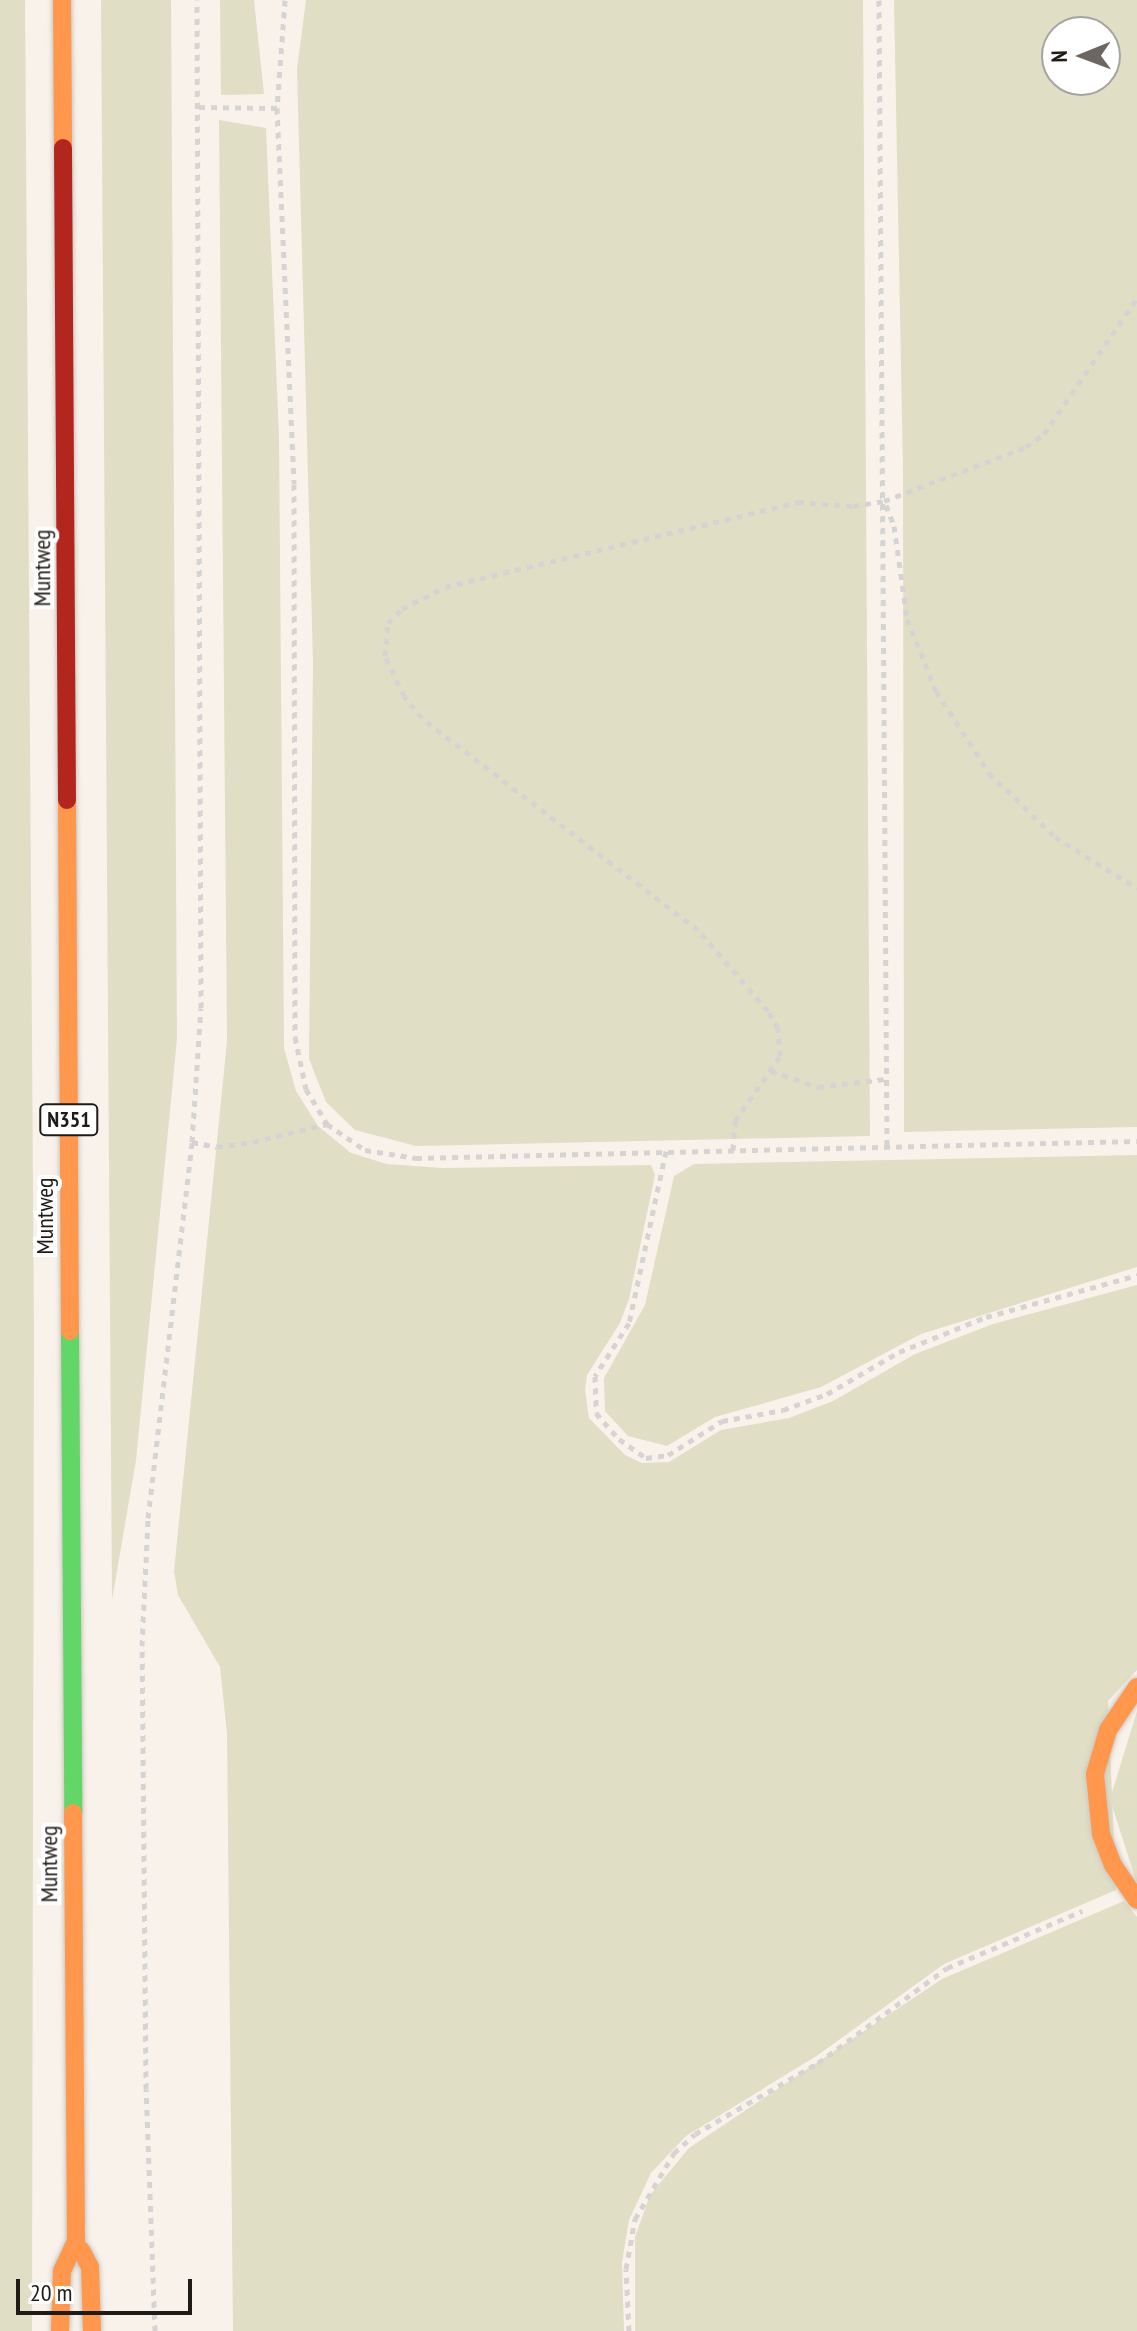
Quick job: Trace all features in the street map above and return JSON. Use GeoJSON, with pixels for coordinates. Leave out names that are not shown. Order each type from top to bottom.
{"type":"FeatureCollection","features":[{"type":"Feature","properties":{"kind":"main road","name":"Muntweg"},"geometry":{"type":"LineString","coordinates":[[60,2331],[62,2271],[76,2241],[62,0]]}},
{"type":"Feature","properties":{"kind":"main road"},"geometry":{"type":"LineString","coordinates":[[1137,1687],[1108,1730],[1095,1774],[1101,1834],[1113,1865],[1137,1900]]}},
{"type":"Feature","properties":{"kind":"main road","name":"Muntweg"},"geometry":{"type":"LineString","coordinates":[[76,2241],[90,2267],[92,2331]]}},
{"type":"Feature","properties":{"kind":"path"},"geometry":{"type":"LineString","coordinates":[[155,2331],[146,2089],[142,1632],[148,1518],[192,1142],[201,1008],[197,0]]}},
{"type":"Feature","properties":{"kind":"path"},"geometry":{"type":"LineString","coordinates":[[285,0],[277,108],[294,484],[295,1037],[306,1089],[327,1124],[365,1150],[396,1156],[1137,1141]]}},
{"type":"Feature","properties":{"kind":"path"},"geometry":{"type":"LineString","coordinates":[[879,0],[887,1145]]}},
{"type":"Feature","properties":{"kind":"path"},"geometry":{"type":"LineString","coordinates":[[199,107],[277,108]]}},
{"type":"Feature","properties":{"kind":"path"},"geometry":{"type":"LineString","coordinates":[[733,1150],[735,1121],[780,1056],[778,1028],[714,944],[422,718],[392,675],[383,639],[402,609],[445,587],[798,502],[853,506],[884,501],[1026,447],[1044,434],[1137,298]]}},
{"type":"Feature","properties":{"kind":"path"},"geometry":{"type":"LineString","coordinates":[[884,501],[894,526],[907,619],[936,691],[981,761],[1055,837],[1137,888]]}},
{"type":"Feature","properties":{"kind":"path"},"geometry":{"type":"LineString","coordinates":[[771,1071],[818,1087],[885,1079]]}},
{"type":"Feature","properties":{"kind":"path"},"geometry":{"type":"LineString","coordinates":[[192,1142],[217,1147],[253,1142],[327,1124]]}},
{"type":"Feature","properties":{"kind":"path"},"geometry":{"type":"LineString","coordinates":[[666,1151],[629,1323],[595,1376],[596,1413],[619,1439],[646,1458],[668,1455],[722,1421],[783,1410],[827,1394],[899,1352],[986,1317],[1137,1275]]}},
{"type":"Feature","properties":{"kind":"path"},"geometry":{"type":"LineString","coordinates":[[629,2331],[626,2269],[635,2219],[674,2153],[695,2134],[818,2063],[947,1968],[1091,1907]]}},
{"type":"Feature","properties":{"kind":"shaded area"},"geometry":{"type":"Polygon","coordinates":[[[0,0],[25,0],[34,1333],[32,2331],[0,2331],[0,0]]]}},
{"type":"Feature","properties":{"kind":"shaded area"},"geometry":{"type":"Polygon","coordinates":[[[101,0],[171,0],[177,1039],[136,1460],[112,1600],[101,0]]]}},
{"type":"Feature","properties":{"kind":"shaded area"},"geometry":{"type":"Polygon","coordinates":[[[220,0],[254,0],[264,94],[221,95],[220,0]]]}},
{"type":"Feature","properties":{"kind":"shaded area"},"geometry":{"type":"Polygon","coordinates":[[[306,0],[863,0],[870,1136],[416,1146],[355,1130],[326,1102],[309,1059],[313,663],[297,69],[306,0]]]}},
{"type":"Feature","properties":{"kind":"shaded area"},"geometry":{"type":"Polygon","coordinates":[[[894,0],[1137,0],[1137,1127],[904,1132],[903,470],[894,0]]]}},
{"type":"Feature","properties":{"kind":"shaded area"},"geometry":{"type":"Polygon","coordinates":[[[219,120],[266,128],[279,436],[284,1048],[296,1091],[318,1126],[351,1153],[387,1164],[442,1168],[651,1165],[655,1175],[629,1299],[620,1323],[587,1375],[585,1390],[589,1418],[625,1455],[642,1463],[669,1462],[721,1430],[789,1418],[833,1401],[915,1354],[993,1324],[1137,1285],[1137,1670],[1108,1701],[1116,1890],[944,1964],[818,2055],[686,2136],[651,2173],[629,2220],[622,2262],[624,2331],[233,2331],[227,1734],[220,1667],[178,1595],[174,1571],[227,1041],[219,120]]]}},
{"type":"Feature","properties":{"kind":"shaded area"},"geometry":{"type":"Polygon","coordinates":[[[1137,1155],[1137,1267],[921,1334],[821,1387],[715,1417],[667,1446],[628,1436],[605,1411],[604,1378],[645,1305],[674,1176],[694,1164],[1137,1155]]]}},
{"type":"Feature","properties":{"kind":"shaded area"},"geometry":{"type":"Polygon","coordinates":[[[1137,1711],[1137,1884],[1110,1799],[1137,1711]]]}},
{"type":"Feature","properties":{"kind":"shaded area"},"geometry":{"type":"Polygon","coordinates":[[[1124,1901],[1137,1917],[1137,2331],[635,2331],[635,2237],[650,2195],[689,2148],[942,1979],[1124,1901]]]}},
{"type":"Feature","properties":{"kind":"traffic: fast"},"geometry":{"type":"LineString","coordinates":[[70,1331],[73,1813]]}},
{"type":"Feature","properties":{"kind":"traffic: slow"},"geometry":{"type":"LineString","coordinates":[[62,0],[63,148]]}},
{"type":"Feature","properties":{"kind":"traffic: slow"},"geometry":{"type":"LineString","coordinates":[[67,800],[70,1331]]}},
{"type":"Feature","properties":{"kind":"traffic: slow"},"geometry":{"type":"LineString","coordinates":[[1137,1687],[1108,1730],[1095,1774],[1101,1834],[1113,1865],[1137,1900]]}},
{"type":"Feature","properties":{"kind":"traffic: slow"},"geometry":{"type":"LineString","coordinates":[[60,2331],[62,2271],[76,2241],[73,1813]]}},
{"type":"Feature","properties":{"kind":"traffic: slow"},"geometry":{"type":"LineString","coordinates":[[81,2250],[90,2267],[92,2331]]}},
{"type":"Feature","properties":{"kind":"traffic: jam"},"geometry":{"type":"LineString","coordinates":[[63,148],[67,800]]}}]}
